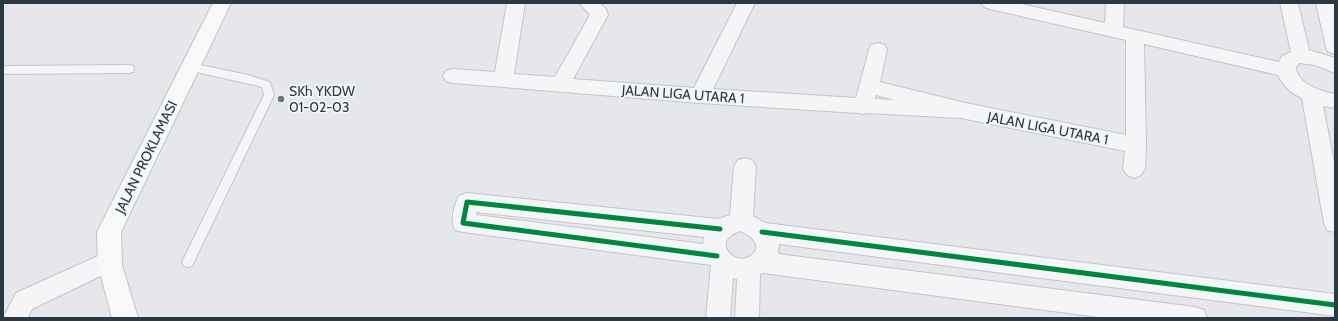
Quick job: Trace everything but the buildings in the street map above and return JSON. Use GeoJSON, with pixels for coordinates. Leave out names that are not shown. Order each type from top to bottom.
{"type":"FeatureCollection","features":[{"type":"Feature","properties":{"kind":"main road","name":"JALAN PROKLAMASI"},"geometry":{"type":"LineString","coordinates":[[125,318],[109,261],[109,232],[222,3]]}},
{"type":"Feature","properties":{"kind":"street"},"geometry":{"type":"LineString","coordinates":[[503,80],[516,3]]}},
{"type":"Feature","properties":{"kind":"street"},"geometry":{"type":"LineString","coordinates":[[560,85],[599,15],[598,10],[588,3]]}},
{"type":"Feature","properties":{"kind":"street"},"geometry":{"type":"LineString","coordinates":[[700,96],[746,3]]}},
{"type":"Feature","properties":{"kind":"street"},"geometry":{"type":"LineString","coordinates":[[990,3],[1114,31],[1134,37],[1286,70]]}},
{"type":"Feature","properties":{"kind":"street"},"geometry":{"type":"LineString","coordinates":[[1114,31],[1115,3]]}},
{"type":"Feature","properties":{"kind":"street"},"geometry":{"type":"LineString","coordinates":[[1289,3],[1301,56]]}},
{"type":"Feature","properties":{"kind":"street"},"geometry":{"type":"LineString","coordinates":[[1325,3],[1335,47]]}},
{"type":"Feature","properties":{"kind":"street"},"geometry":{"type":"LineString","coordinates":[[1134,37],[1136,145],[1134,169]]}},
{"type":"Feature","properties":{"kind":"street"},"geometry":{"type":"LineString","coordinates":[[863,107],[878,50]]}},
{"type":"Feature","properties":{"kind":"street"},"geometry":{"type":"LineString","coordinates":[[1335,66],[1320,59],[1301,56],[1289,60],[1286,65],[1287,75],[1296,86],[1311,95],[1335,101]]}},
{"type":"Feature","properties":{"kind":"street","name":"JALAN LIGA UTARA 1"},"geometry":{"type":"LineString","coordinates":[[453,76],[700,96],[863,107],[960,110]]}},
{"type":"Feature","properties":{"kind":"street","name":"JALAN LIGA UTARA 1"},"geometry":{"type":"LineString","coordinates":[[869,86],[960,110],[1136,145]]}},
{"type":"Feature","properties":{"kind":"street"},"geometry":{"type":"LineString","coordinates":[[1311,95],[1334,212]]}},
{"type":"Feature","properties":{"kind":"street"},"geometry":{"type":"LineString","coordinates":[[741,222],[745,166]]}},
{"type":"Feature","properties":{"kind":"street"},"geometry":{"type":"LineString","coordinates":[[720,229],[467,202],[463,223],[720,259]]}},
{"type":"Feature","properties":{"kind":"street"},"geometry":{"type":"LineString","coordinates":[[747,318],[755,265],[767,252],[768,244],[762,232],[751,224],[731,222],[720,229],[715,235],[714,250],[720,259],[731,267],[740,269],[755,265],[1195,318]]}},
{"type":"Feature","properties":{"kind":"street"},"geometry":{"type":"LineString","coordinates":[[762,232],[1335,305]]}},
{"type":"Feature","properties":{"kind":"street"},"geometry":{"type":"LineString","coordinates":[[718,318],[720,259]]}},
{"type":"Feature","properties":{"kind":"street"},"geometry":{"type":"LineString","coordinates":[[15,318],[24,301],[109,261]]}},
{"type":"Feature","properties":{"kind":"lane"},"geometry":{"type":"LineString","coordinates":[[188,262],[269,95],[266,85],[251,79],[205,72],[191,67]]}},
{"type":"Feature","properties":{"kind":"lane"},"geometry":{"type":"LineString","coordinates":[[3,70],[130,69]]}},
{"type":"Feature","properties":{"kind":"cycle path"},"geometry":{"type":"LineString","coordinates":[[717,256],[463,223],[467,202],[720,229]]}},
{"type":"Feature","properties":{"kind":"cycle path"},"geometry":{"type":"LineString","coordinates":[[762,232],[1335,305]]}},
{"type":"Feature","properties":{"kind":"place","name":"SKh YKDW 01-02-03"},"geometry":{"type":"Point","coordinates":[281,99]}}]}
